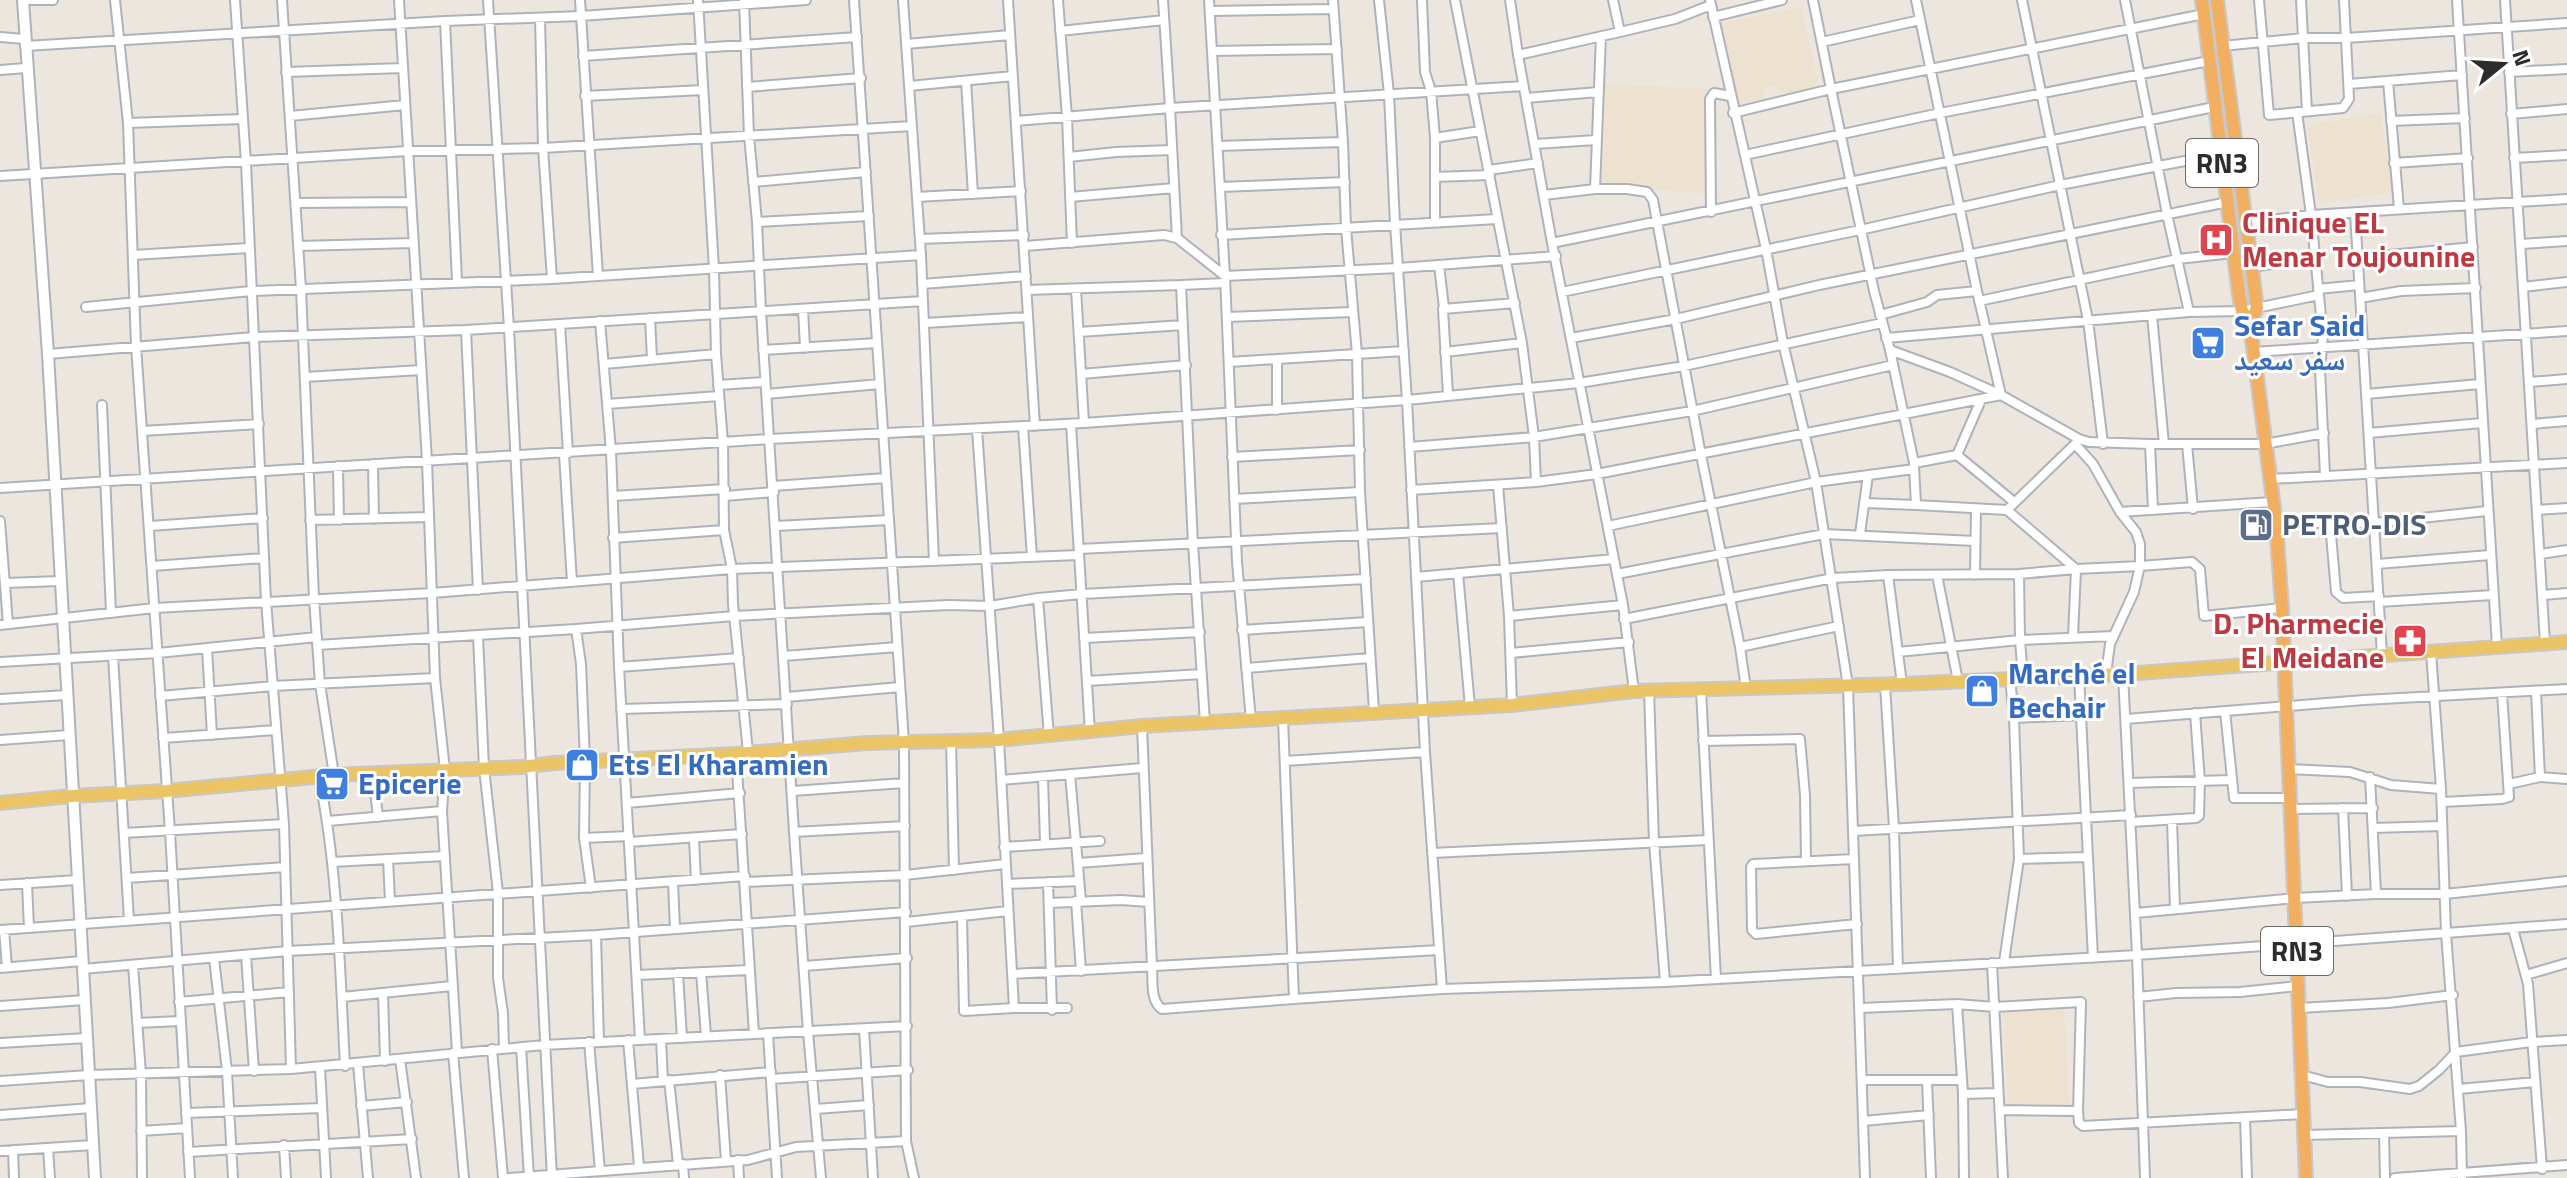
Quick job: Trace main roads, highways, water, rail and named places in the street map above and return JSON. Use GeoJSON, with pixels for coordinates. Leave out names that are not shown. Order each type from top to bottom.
{"type":"FeatureCollection","features":[{"type":"Feature","properties":{"kind":"highway","name":"RN3"},"geometry":{"type":"LineString","coordinates":[[2202,0],[2233,253],[2242,311],[2250,324],[2276,523],[2306,1178]]}},
{"type":"Feature","properties":{"kind":"highway","name":"RN3"},"geometry":{"type":"LineString","coordinates":[[2217,0],[2257,308],[2250,324]]}},
{"type":"Feature","properties":{"kind":"main road"},"geometry":{"type":"LineString","coordinates":[[0,803],[334,775],[532,766],[904,742],[999,740],[1142,726],[1512,705],[1634,691],[1885,685],[2123,674],[2567,642]]}},
{"type":"Feature","properties":{"kind":"place","name":"Clinique EL Menar Toujounine"},"geometry":{"type":"Point","coordinates":[2216,240]}},
{"type":"Feature","properties":{"kind":"place","name":"Sefar Said سفر سعيد"},"geometry":{"type":"Point","coordinates":[2208,343]}},
{"type":"Feature","properties":{"kind":"place","name":"PETRO-DIS"},"geometry":{"type":"Point","coordinates":[2256,525]}},
{"type":"Feature","properties":{"kind":"place","name":"D. Pharmecie El Meidane"},"geometry":{"type":"Point","coordinates":[2410,641]}},
{"type":"Feature","properties":{"kind":"place","name":"Marché el Bechair"},"geometry":{"type":"Point","coordinates":[1982,691]}},
{"type":"Feature","properties":{"kind":"place","name":"Ets El Kharamien"},"geometry":{"type":"Point","coordinates":[582,765]}},
{"type":"Feature","properties":{"kind":"place","name":"Epicerie"},"geometry":{"type":"Point","coordinates":[332,784]}}]}
